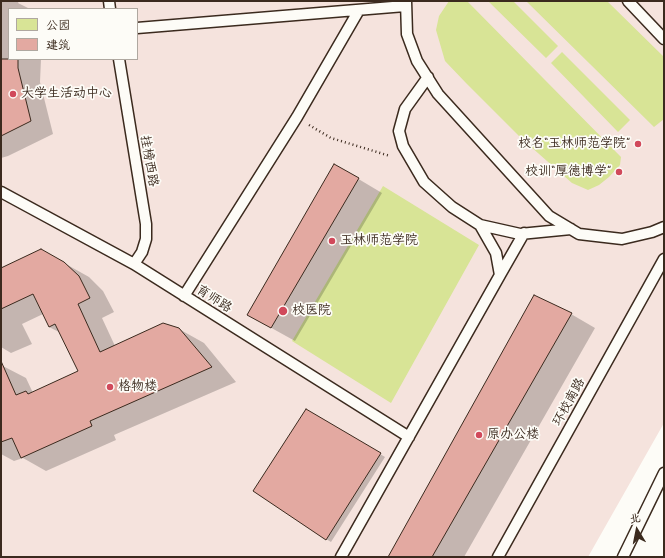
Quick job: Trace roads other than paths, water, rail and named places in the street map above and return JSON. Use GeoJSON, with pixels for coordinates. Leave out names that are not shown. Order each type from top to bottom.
{"type":"FeatureCollection","features":[{"type":"Feature","properties":{"kind":"lane"},"geometry":{"type":"LineString","coordinates":[[628,1],[664,39]]}},
{"type":"Feature","properties":{"kind":"lane"},"geometry":{"type":"LineString","coordinates":[[138,28],[359,10],[406,3],[407,34],[417,61],[438,94],[549,216],[579,234],[622,239],[652,232],[664,227]]}},
{"type":"Feature","properties":{"kind":"lane"},"geometry":{"type":"LineString","coordinates":[[184,296],[297,117],[359,10]]}},
{"type":"Feature","properties":{"kind":"lane","name":"挂榜西路"},"geometry":{"type":"LineString","coordinates":[[119,60],[146,224],[146,239],[142,252],[134,264]]}},
{"type":"Feature","properties":{"kind":"lane"},"geometry":{"type":"LineString","coordinates":[[428,77],[405,109],[399,131],[403,146],[424,182],[452,207],[480,224],[524,233],[570,229]]}},
{"type":"Feature","properties":{"kind":"lane","name":"育师路"},"geometry":{"type":"LineString","coordinates":[[1,192],[134,264],[408,437]]}},
{"type":"Feature","properties":{"kind":"lane"},"geometry":{"type":"LineString","coordinates":[[480,224],[496,254],[500,275]]}},
{"type":"Feature","properties":{"kind":"lane"},"geometry":{"type":"LineString","coordinates":[[341,557],[524,233]]}},
{"type":"Feature","properties":{"kind":"lane","name":"环校南路"},"geometry":{"type":"LineString","coordinates":[[498,557],[664,259]]}},
{"type":"Feature","properties":{"kind":"lane"},"geometry":{"type":"LineString","coordinates":[[623,557],[664,473]]}},
{"type":"Feature","properties":{"kind":"place","name":"大学生活动中心"},"geometry":{"type":"Point","coordinates":[13,94]}},
{"type":"Feature","properties":{"kind":"place","name":"校名“玉林师范学院”"},"geometry":{"type":"Point","coordinates":[638,144]}},
{"type":"Feature","properties":{"kind":"place","name":"校训“厚德博学”"},"geometry":{"type":"Point","coordinates":[619,172]}},
{"type":"Feature","properties":{"kind":"place","name":"玉林师范学院"},"geometry":{"type":"Point","coordinates":[332,241]}},
{"type":"Feature","properties":{"kind":"place","name":"校医院"},"geometry":{"type":"Point","coordinates":[283,311]}},
{"type":"Feature","properties":{"kind":"place","name":"格物楼"},"geometry":{"type":"Point","coordinates":[110,387]}},
{"type":"Feature","properties":{"kind":"place","name":"原办公楼"},"geometry":{"type":"Point","coordinates":[479,435]}}]}
